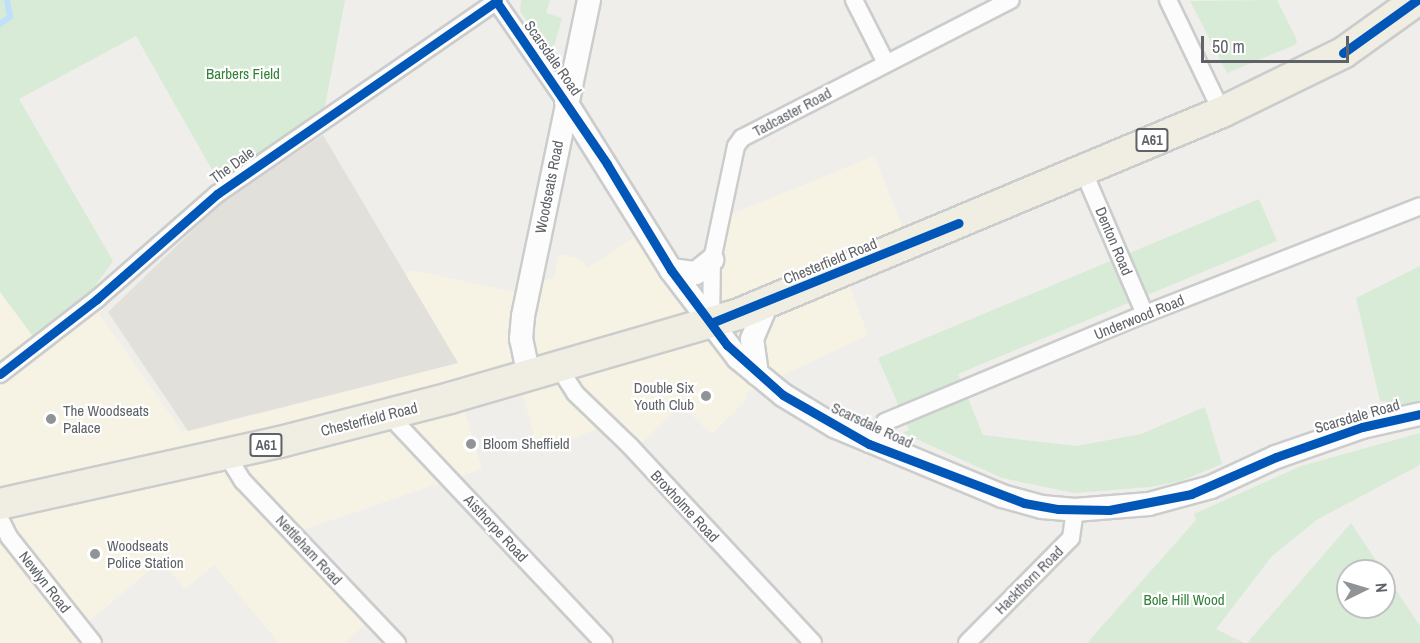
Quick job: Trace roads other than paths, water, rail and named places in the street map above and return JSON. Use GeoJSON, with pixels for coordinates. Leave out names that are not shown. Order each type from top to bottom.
{"type":"FeatureCollection","features":[{"type":"Feature","properties":{"kind":"highway","name":"Chesterfield Road"},"geometry":{"type":"LineString","coordinates":[[0,504],[226,454],[388,414],[559,368],[711,323],[767,303],[1082,168],[1222,112],[1343,53],[1418,0]]}},
{"type":"Feature","properties":{"kind":"street","name":"Woodseats Road"},"geometry":{"type":"LineString","coordinates":[[529,376],[521,339],[523,316],[589,0]]}},
{"type":"Feature","properties":{"kind":"street"},"geometry":{"type":"LineString","coordinates":[[854,0],[886,63]]}},
{"type":"Feature","properties":{"kind":"street","name":"Tadcaster Road"},"geometry":{"type":"LineString","coordinates":[[711,323],[712,260],[736,146],[742,138],[1011,0]]}},
{"type":"Feature","properties":{"kind":"street"},"geometry":{"type":"LineString","coordinates":[[1168,0],[1222,112]]}},
{"type":"Feature","properties":{"kind":"street","name":"Scarsdale Road"},"geometry":{"type":"LineString","coordinates":[[497,1],[566,102],[671,270],[711,323],[757,374],[807,410],[869,444],[1002,496],[1042,507],[1075,510],[1133,507],[1191,494],[1276,457],[1362,427],[1420,414]]}},
{"type":"Feature","properties":{"kind":"street","name":"The Dale"},"geometry":{"type":"LineString","coordinates":[[0,374],[97,299],[217,194],[497,1]]}},
{"type":"Feature","properties":{"kind":"street","name":"Denton Road"},"geometry":{"type":"LineString","coordinates":[[1082,168],[1145,314]]}},
{"type":"Feature","properties":{"kind":"street","name":"Underwood Road"},"geometry":{"type":"LineString","coordinates":[[869,444],[885,422],[1145,314],[1420,206]]}},
{"type":"Feature","properties":{"kind":"street"},"geometry":{"type":"LineString","coordinates":[[671,270],[696,273],[712,260]]}},
{"type":"Feature","properties":{"kind":"street"},"geometry":{"type":"LineString","coordinates":[[757,374],[752,339],[767,303]]}},
{"type":"Feature","properties":{"kind":"street","name":"Broxholme Road"},"geometry":{"type":"LineString","coordinates":[[559,368],[575,393],[630,446],[813,643]]}},
{"type":"Feature","properties":{"kind":"street","name":"Aisthorpe Road"},"geometry":{"type":"LineString","coordinates":[[388,414],[604,643]]}},
{"type":"Feature","properties":{"kind":"street","name":"Nettleham Road"},"geometry":{"type":"LineString","coordinates":[[226,454],[243,481],[397,643]]}},
{"type":"Feature","properties":{"kind":"street","name":"Hackthorn Road"},"geometry":{"type":"LineString","coordinates":[[967,643],[1071,538],[1075,510]]}},
{"type":"Feature","properties":{"kind":"street","name":"Newlyn Road"},"geometry":{"type":"LineString","coordinates":[[0,519],[9,537],[93,643]]}},
{"type":"Feature","properties":{"kind":"waterway"},"geometry":{"type":"LineString","coordinates":[[0,24],[10,17],[7,0]]}},
{"type":"Feature","properties":{"kind":"place","name":"Double Six Youth Club"},"geometry":{"type":"Point","coordinates":[706,396]}},
{"type":"Feature","properties":{"kind":"place","name":"The Woodseats Palace"},"geometry":{"type":"Point","coordinates":[51,419]}},
{"type":"Feature","properties":{"kind":"place","name":"Bloom Sheffield"},"geometry":{"type":"Point","coordinates":[471,444]}},
{"type":"Feature","properties":{"kind":"place","name":"Woodseats Police Station"},"geometry":{"type":"Point","coordinates":[95,554]}},
{"type":"Feature","properties":{"kind":"park label","name":"Barbers Field"},"geometry":{"type":"Point","coordinates":[243,74]}},
{"type":"Feature","properties":{"kind":"park label","name":"Bole Hill Wood"},"geometry":{"type":"Point","coordinates":[1184,600]}}]}
